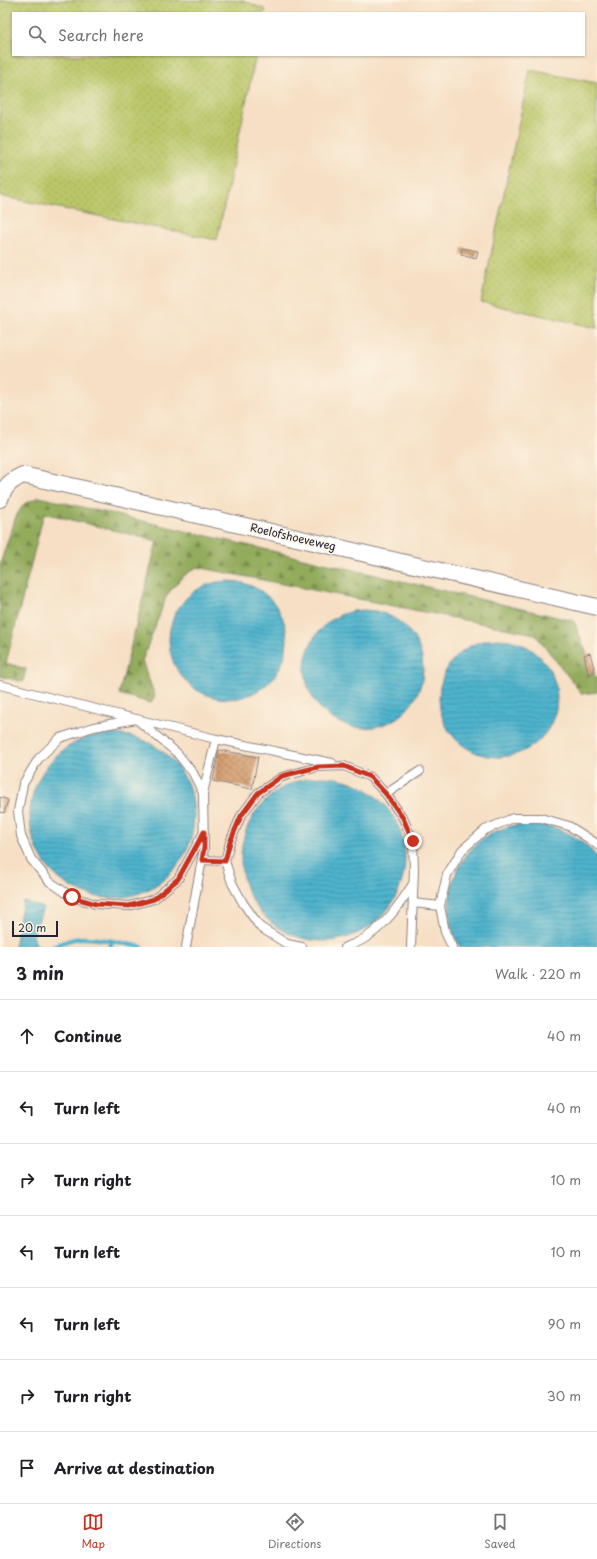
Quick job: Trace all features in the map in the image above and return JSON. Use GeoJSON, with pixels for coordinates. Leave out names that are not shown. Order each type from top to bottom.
{"type":"FeatureCollection","features":[{"type":"Feature","properties":{"kind":"street","name":"Roelofshoeveweg"},"geometry":{"type":"LineString","coordinates":[[0,499],[2,492],[12,480],[23,475],[597,607]]}},
{"type":"Feature","properties":{"kind":"lane"},"geometry":{"type":"LineString","coordinates":[[0,685],[216,739],[344,766],[370,777],[386,794],[403,818],[413,841],[414,884],[411,947]]}},
{"type":"Feature","properties":{"kind":"lane"},"geometry":{"type":"LineString","coordinates":[[203,793],[193,773],[177,752],[136,719],[94,727],[60,738],[40,758],[23,784],[18,811],[22,836],[31,859],[49,881],[72,897],[96,904],[129,906],[154,899],[178,879],[204,832]]}},
{"type":"Feature","properties":{"kind":"lane"},"geometry":{"type":"LineString","coordinates":[[186,947],[204,848],[203,793],[216,739]]}},
{"type":"Feature","properties":{"kind":"lane"},"geometry":{"type":"LineString","coordinates":[[302,947],[287,944],[260,927],[243,903],[232,883],[225,861],[230,842],[241,816],[258,793],[282,776],[318,767],[344,766]]}},
{"type":"Feature","properties":{"kind":"lane"},"geometry":{"type":"LineString","coordinates":[[386,794],[420,771]]}},
{"type":"Feature","properties":{"kind":"lane"},"geometry":{"type":"LineString","coordinates":[[452,947],[445,932],[440,906],[447,876],[462,850],[485,830],[513,818],[541,818],[569,826],[597,845]]}},
{"type":"Feature","properties":{"kind":"lane"},"geometry":{"type":"LineString","coordinates":[[202,860],[225,861]]}},
{"type":"Feature","properties":{"kind":"lane"},"geometry":{"type":"LineString","coordinates":[[345,947],[372,933],[397,909],[414,884]]}},
{"type":"Feature","properties":{"kind":"lane"},"geometry":{"type":"LineString","coordinates":[[413,903],[440,906]]}},
{"type":"Feature","properties":{"kind":"green space"},"geometry":{"type":"Polygon","coordinates":[[[0,0],[242,0],[266,10],[265,12],[12,12],[12,56],[256,56],[217,240],[0,196],[0,0]]]}},
{"type":"Feature","properties":{"kind":"green space"},"geometry":{"type":"Polygon","coordinates":[[[530,70],[597,83],[597,328],[481,302],[530,70]]]}},
{"type":"Feature","properties":{"kind":"green space"},"geometry":{"type":"Polygon","coordinates":[[[39,497],[574,621],[597,681],[597,692],[582,694],[535,634],[197,567],[182,577],[167,595],[142,661],[155,696],[151,703],[119,694],[157,541],[44,513],[6,663],[26,669],[23,682],[0,676],[0,564],[16,516],[24,504],[39,497]]]}},
{"type":"Feature","properties":{"kind":"water"},"geometry":{"type":"Polygon","coordinates":[[[228,581],[251,585],[270,598],[283,617],[287,640],[283,663],[270,682],[251,695],[228,699],[205,695],[186,682],[173,663],[169,640],[173,617],[186,598],[205,585],[228,581]]]}},
{"type":"Feature","properties":{"kind":"water"},"geometry":{"type":"Polygon","coordinates":[[[364,610],[387,614],[406,627],[419,646],[423,669],[419,692],[406,711],[387,724],[364,728],[341,724],[322,711],[309,692],[305,669],[309,646],[322,627],[341,614],[364,610]]]}},
{"type":"Feature","properties":{"kind":"water"},"geometry":{"type":"Polygon","coordinates":[[[498,639],[521,643],[540,656],[553,675],[557,698],[553,721],[540,740],[521,753],[498,757],[475,753],[456,740],[443,721],[439,698],[443,675],[456,656],[475,643],[498,639]]]}},
{"type":"Feature","properties":{"kind":"water"},"geometry":{"type":"Polygon","coordinates":[[[104,734],[120,734],[143,740],[158,748],[170,758],[180,770],[191,792],[194,816],[191,840],[180,862],[170,874],[158,884],[136,895],[120,898],[104,898],[88,895],[66,884],[54,874],[44,862],[33,840],[30,824],[30,808],[33,792],[44,770],[54,758],[66,748],[88,737],[104,734]]]}},
{"type":"Feature","properties":{"kind":"water"},"geometry":{"type":"Polygon","coordinates":[[[315,777],[331,777],[354,783],[369,791],[381,801],[391,813],[402,835],[405,859],[402,883],[391,905],[381,917],[369,927],[347,938],[331,941],[315,941],[299,938],[277,927],[265,917],[255,905],[244,883],[241,867],[241,851],[244,835],[255,813],[265,801],[277,791],[299,780],[315,777]]]}},
{"type":"Feature","properties":{"kind":"water"},"geometry":{"type":"Polygon","coordinates":[[[522,824],[544,825],[564,831],[581,842],[597,857],[597,947],[460,947],[453,933],[449,902],[457,871],[464,858],[487,836],[495,831],[522,824]]]}},
{"type":"Feature","properties":{"kind":"water"},"geometry":{"type":"Polygon","coordinates":[[[23,901],[43,908],[33,936],[36,944],[40,947],[14,947],[23,901]]]}},
{"type":"Feature","properties":{"kind":"building"},"geometry":{"type":"Polygon","coordinates":[[[462,248],[478,251],[476,258],[461,254],[462,248]]]}},
{"type":"Feature","properties":{"kind":"building"},"geometry":{"type":"Polygon","coordinates":[[[590,653],[595,672],[588,674],[584,655],[590,653]]]}},
{"type":"Feature","properties":{"kind":"building"},"geometry":{"type":"Polygon","coordinates":[[[219,750],[258,757],[252,789],[213,781],[219,750]]]}},
{"type":"Feature","properties":{"kind":"building"},"geometry":{"type":"Polygon","coordinates":[[[0,797],[8,800],[4,813],[0,812],[0,797]]]}},
{"type":"Feature","properties":{"kind":"waterway"},"geometry":{"type":"LineString","coordinates":[[53,947],[69,940],[82,938],[112,941]]}},
{"type":"Feature","properties":{"kind":"waterway"},"geometry":{"type":"LineString","coordinates":[[110,947],[112,941],[142,947]]}},
{"type":"Feature","properties":{"kind":"route"},"geometry":{"type":"LineString","coordinates":[[72,897],[96,904],[129,906],[154,899],[178,879],[204,832],[202,860],[225,861],[230,842],[241,816],[258,793],[282,776],[318,767],[344,766],[370,777],[386,794],[403,818],[413,841]]}}]}
